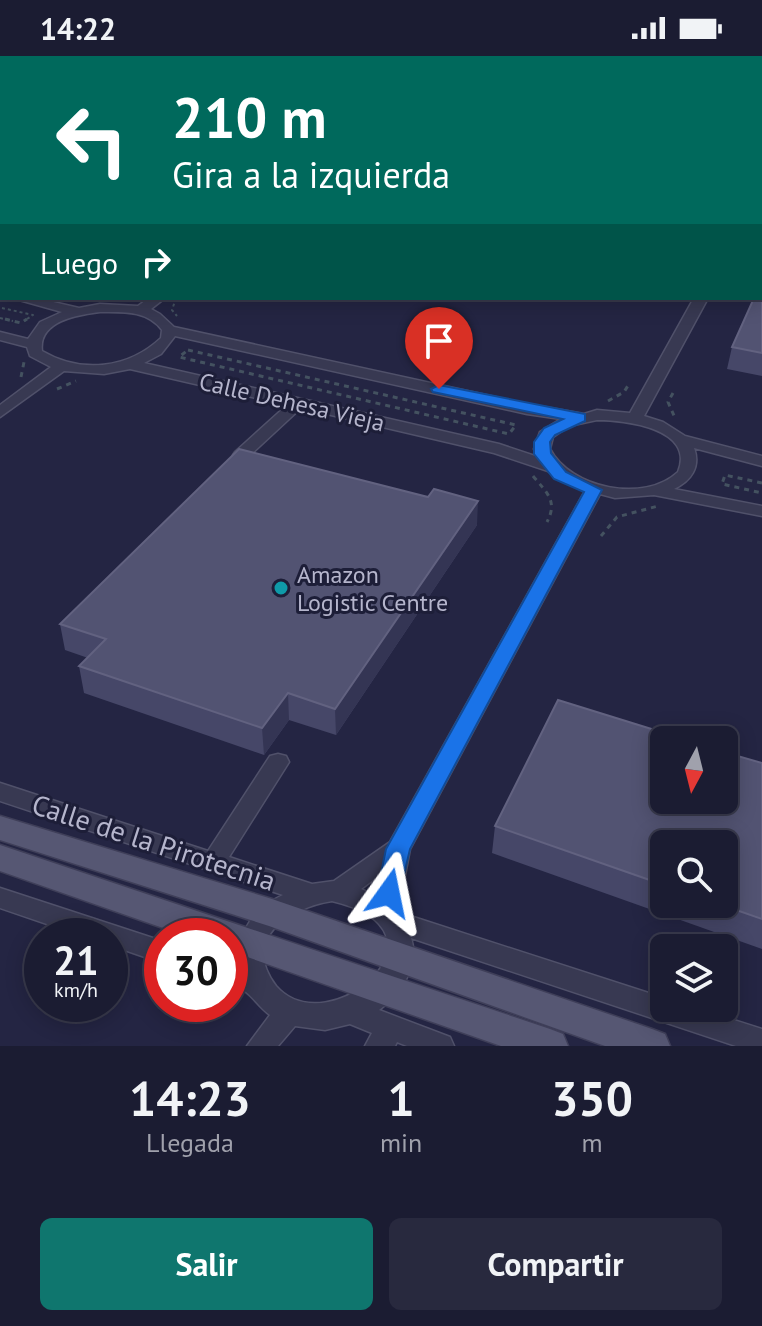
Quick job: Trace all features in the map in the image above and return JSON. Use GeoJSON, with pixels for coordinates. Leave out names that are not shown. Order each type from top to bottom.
{"type":"FeatureCollection","features":[{"type":"Feature","properties":{"kind":"main road","name":"Calle de la Pirotecnia"},"geometry":{"type":"LineString","coordinates":[[0,828],[272,913],[652,1046]]}},
{"type":"Feature","properties":{"kind":"main road"},"geometry":{"type":"LineString","coordinates":[[0,858],[550,1046]]}},
{"type":"Feature","properties":{"kind":"street"},"geometry":{"type":"LineString","coordinates":[[28,300],[79,311],[111,308],[141,310],[164,322],[169,330],[168,339],[160,349],[128,364],[105,369],[61,367],[35,353],[32,344],[36,334],[46,325],[79,311]]}},
{"type":"Feature","properties":{"kind":"street"},"geometry":{"type":"LineString","coordinates":[[141,310],[155,300]]}},
{"type":"Feature","properties":{"kind":"street"},"geometry":{"type":"LineString","coordinates":[[700,300],[635,418],[762,461]]}},
{"type":"Feature","properties":{"kind":"street","name":"Calle Dehesa Vieja"},"geometry":{"type":"LineString","coordinates":[[169,330],[579,417],[606,415],[635,418]]}},
{"type":"Feature","properties":{"kind":"street"},"geometry":{"type":"LineString","coordinates":[[0,336],[32,344]]}},
{"type":"Feature","properties":{"kind":"street","name":"Calle Dehesa Vieja"},"geometry":{"type":"LineString","coordinates":[[128,364],[499,449],[549,466],[560,476],[594,490]]}},
{"type":"Feature","properties":{"kind":"street"},"geometry":{"type":"LineString","coordinates":[[0,412],[61,367]]}},
{"type":"Feature","properties":{"kind":"street"},"geometry":{"type":"LineString","coordinates":[[241,455],[298,403]]}},
{"type":"Feature","properties":{"kind":"street"},"geometry":{"type":"LineString","coordinates":[[549,466],[542,442],[549,432],[579,417]]}},
{"type":"Feature","properties":{"kind":"street"},"geometry":{"type":"LineString","coordinates":[[658,498],[684,475],[690,464],[682,433]]}},
{"type":"Feature","properties":{"kind":"street"},"geometry":{"type":"LineString","coordinates":[[253,944],[252,962],[257,981],[271,999],[290,1011],[323,1018],[353,1013],[385,991],[396,974],[400,956],[398,936],[387,917],[398,849],[594,490],[762,511]]}},
{"type":"Feature","properties":{"kind":"street"},"geometry":{"type":"LineString","coordinates":[[214,861],[278,762]]}},
{"type":"Feature","properties":{"kind":"street","name":"Calle de la Pirotecnia"},"geometry":{"type":"LineString","coordinates":[[0,792],[308,893]]}},
{"type":"Feature","properties":{"kind":"street"},"geometry":{"type":"LineString","coordinates":[[338,892],[398,849]]}},
{"type":"Feature","properties":{"kind":"street","name":"Calle de la Pirotecnia"},"geometry":{"type":"LineString","coordinates":[[253,944],[260,927],[290,900],[308,893],[338,892],[367,900],[387,917],[762,1042]]}},
{"type":"Feature","properties":{"kind":"street"},"geometry":{"type":"LineString","coordinates":[[0,898],[144,946]]}},
{"type":"Feature","properties":{"kind":"street"},"geometry":{"type":"LineString","coordinates":[[248,978],[257,981]]}},
{"type":"Feature","properties":{"kind":"street"},"geometry":{"type":"LineString","coordinates":[[261,1046],[290,1011]]}},
{"type":"Feature","properties":{"kind":"street"},"geometry":{"type":"LineString","coordinates":[[353,1013],[385,1037],[440,1046]]}},
{"type":"Feature","properties":{"kind":"path"},"geometry":{"type":"LineString","coordinates":[[0,308],[33,315],[21,323],[0,318]]}},
{"type":"Feature","properties":{"kind":"path"},"geometry":{"type":"LineString","coordinates":[[188,350],[516,425],[509,434],[404,410],[179,357],[188,350]]}},
{"type":"Feature","properties":{"kind":"path"},"geometry":{"type":"LineString","coordinates":[[19,354],[25,369],[21,377]]}},
{"type":"Feature","properties":{"kind":"path"},"geometry":{"type":"LineString","coordinates":[[600,402],[614,400],[629,384]]}},
{"type":"Feature","properties":{"kind":"path"},"geometry":{"type":"LineString","coordinates":[[673,393],[669,408],[682,433]]}},
{"type":"Feature","properties":{"kind":"path"},"geometry":{"type":"LineString","coordinates":[[525,471],[539,481],[553,500],[553,510],[547,522]]}},
{"type":"Feature","properties":{"kind":"path"},"geometry":{"type":"LineString","coordinates":[[762,483],[725,475],[722,484],[762,493]]}},
{"type":"Feature","properties":{"kind":"path"},"geometry":{"type":"LineString","coordinates":[[601,536],[610,520],[658,498]]}},
{"type":"Feature","properties":{"kind":"building"},"geometry":{"type":"Polygon","coordinates":[[[753,300],[762,300],[762,353],[732,347],[753,300]]]}},
{"type":"Feature","properties":{"kind":"building","name":"Amazon Logistic Centre"},"geometry":{"type":"Polygon","coordinates":[[[239,449],[428,497],[434,489],[478,501],[335,709],[288,693],[262,728],[79,666],[106,639],[60,624],[239,449]]]}},
{"type":"Feature","properties":{"kind":"building"},"geometry":{"type":"Polygon","coordinates":[[[558,700],[650,729],[650,814],[738,814],[738,756],[762,763],[762,919],[738,911],[738,830],[650,830],[650,880],[495,826],[558,700]]]}},
{"type":"Feature","properties":{"kind":"place","name":"Amazon Logistic Centre"},"geometry":{"type":"Point","coordinates":[281,588]}},
{"type":"Feature","properties":{"kind":"route"},"geometry":{"type":"LineString","coordinates":[[389,893],[398,849],[594,490],[560,476],[549,466],[543,454],[542,442],[549,432],[579,417],[439,389]]}}]}
